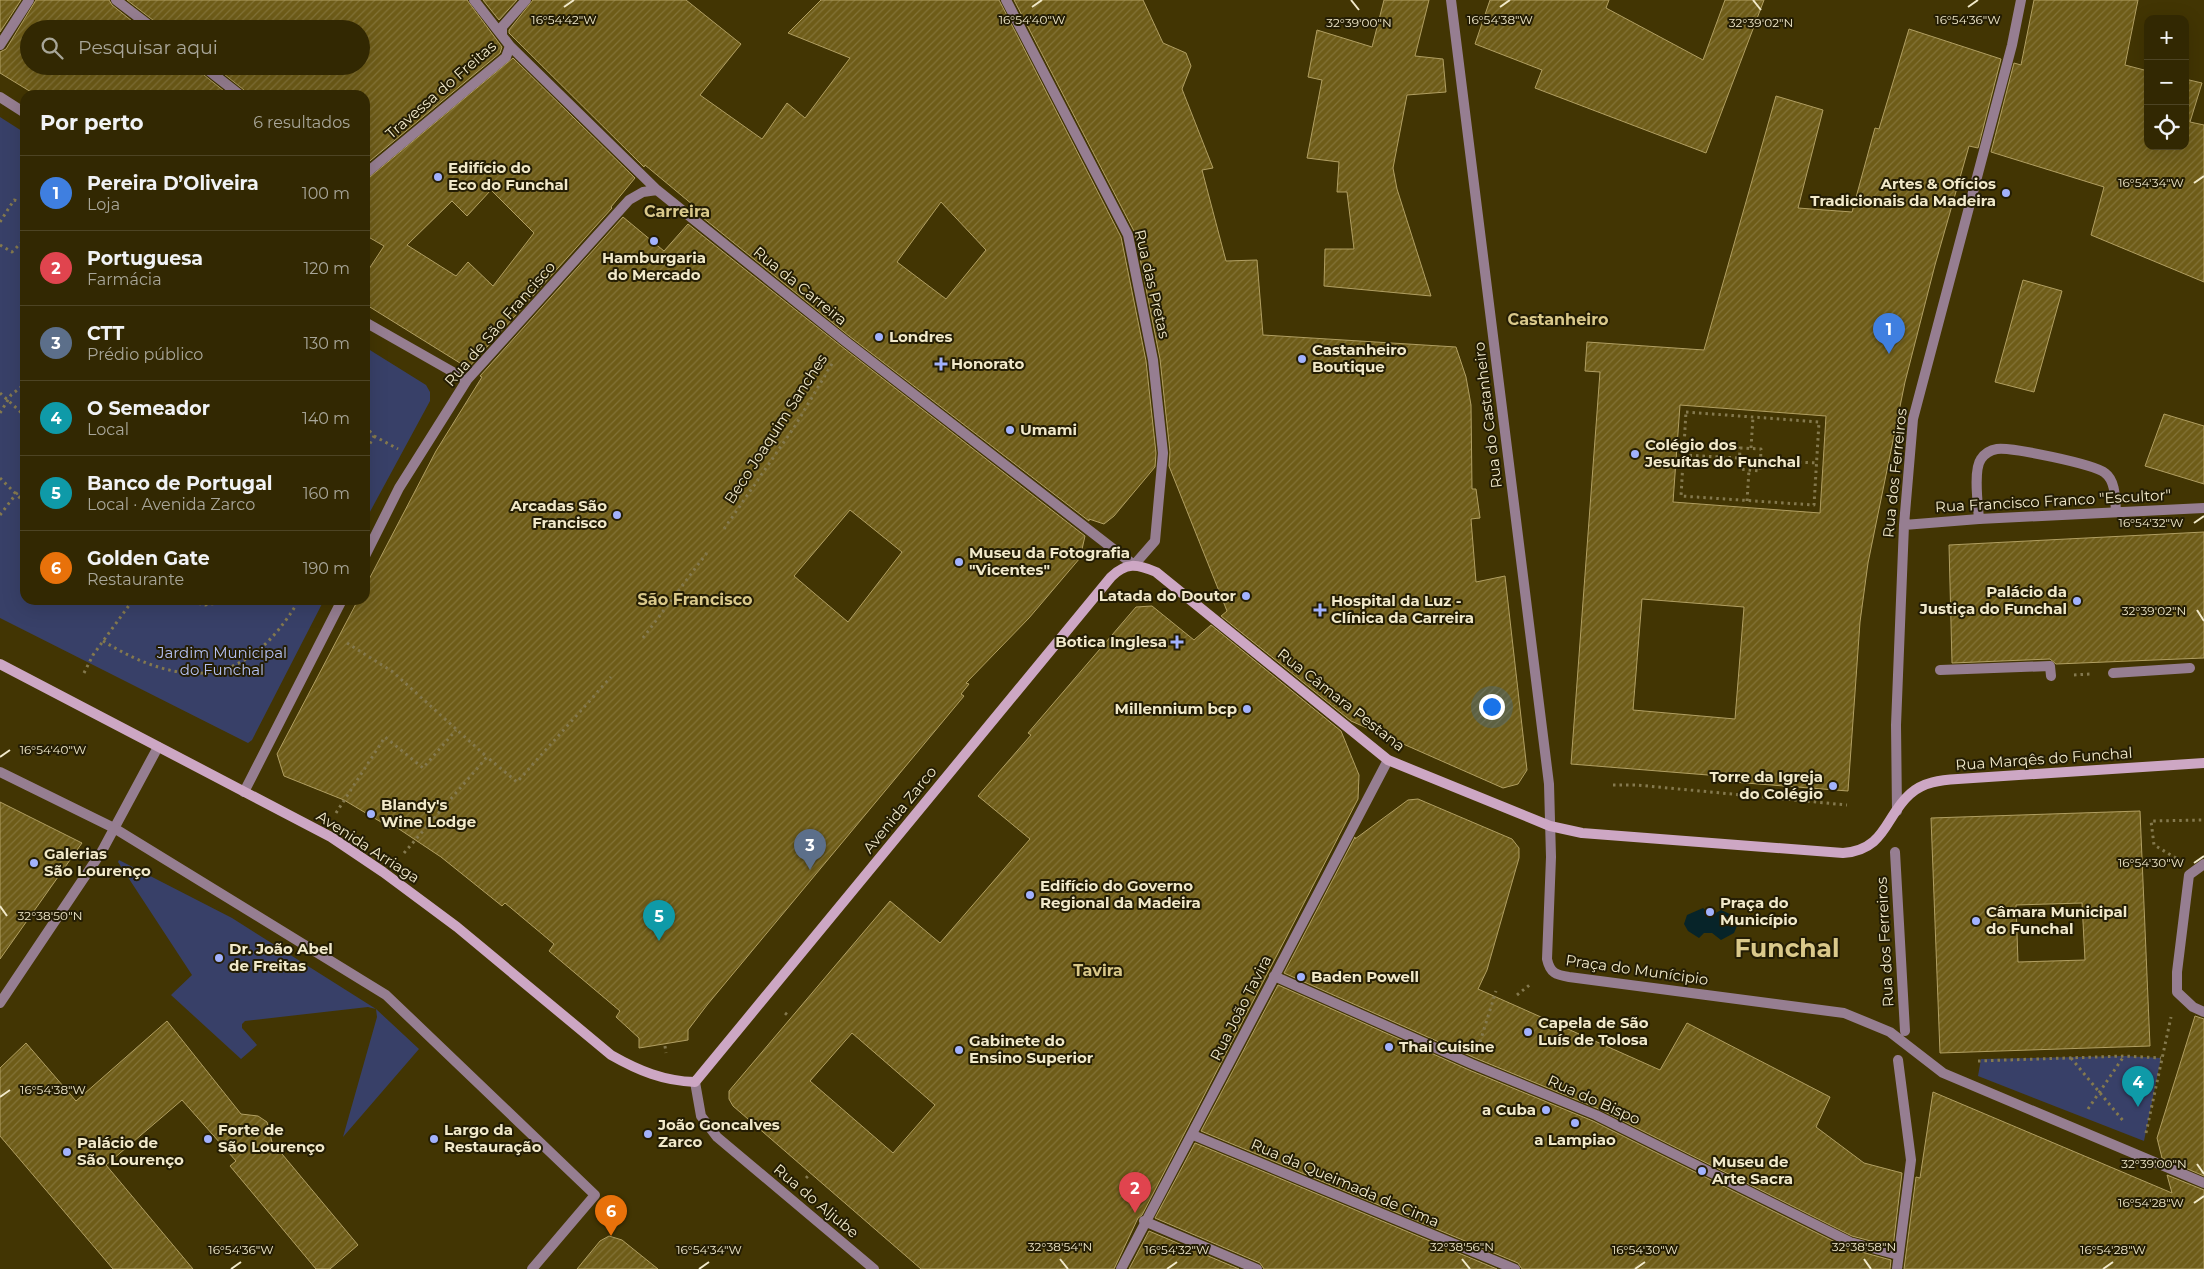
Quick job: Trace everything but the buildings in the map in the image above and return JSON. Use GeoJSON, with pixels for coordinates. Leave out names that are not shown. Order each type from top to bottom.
{"type":"FeatureCollection","features":[{"type":"Feature","properties":{"kind":"street"},"geometry":{"type":"LineString","coordinates":[[0,44],[29,0]]}},
{"type":"Feature","properties":{"kind":"street"},"geometry":{"type":"LineString","coordinates":[[116,0],[142,20]]}},
{"type":"Feature","properties":{"kind":"street","name":"Rua da Carreira"},"geometry":{"type":"LineString","coordinates":[[474,0],[510,46],[657,190],[845,341],[1134,565]]}},
{"type":"Feature","properties":{"kind":"street"},"geometry":{"type":"LineString","coordinates":[[502,34],[502,27],[526,0]]}},
{"type":"Feature","properties":{"kind":"street","name":"Rua das Pretas"},"geometry":{"type":"LineString","coordinates":[[1006,0],[1128,235],[1153,360],[1163,453],[1154,541],[1134,565]]}},
{"type":"Feature","properties":{"kind":"street","name":"Rua do Castanheiro"},"geometry":{"type":"LineString","coordinates":[[1451,0],[1549,784],[1550,826]]}},
{"type":"Feature","properties":{"kind":"street","name":"Rua dos Ferreiros"},"geometry":{"type":"LineString","coordinates":[[1897,811],[1896,725],[1904,525],[1913,419],[2012,45],[2020,0]]}},
{"type":"Feature","properties":{"kind":"street","name":"Travessa do Freitas"},"geometry":{"type":"LineString","coordinates":[[370,170],[506,57],[510,46]]}},
{"type":"Feature","properties":{"kind":"street"},"geometry":{"type":"LineString","coordinates":[[214,75],[234,90]]}},
{"type":"Feature","properties":{"kind":"street"},"geometry":{"type":"LineString","coordinates":[[0,97],[20,110]]}},
{"type":"Feature","properties":{"kind":"street","name":"Rua de São Francisco"},"geometry":{"type":"LineString","coordinates":[[370,546],[399,488],[467,380],[629,200],[644,192],[657,190]]}},
{"type":"Feature","properties":{"kind":"street"},"geometry":{"type":"LineString","coordinates":[[370,325],[467,380]]}},
{"type":"Feature","properties":{"kind":"street"},"geometry":{"type":"LineString","coordinates":[[1979,519],[1977,476],[1980,461],[1986,453],[1998,449],[2062,459],[2104,472],[2112,482],[2116,512]]}},
{"type":"Feature","properties":{"kind":"street","name":"Rua Francisco Franco \"Escultor\""},"geometry":{"type":"LineString","coordinates":[[1904,525],[1979,519],[2204,508]]}},
{"type":"Feature","properties":{"kind":"street","name":"Rua Câmara Pestana"},"geometry":{"type":"LineString","coordinates":[[1134,565],[1156,572],[1388,760],[1550,826]]}},
{"type":"Feature","properties":{"kind":"street","name":"Avenida Zarco"},"geometry":{"type":"LineString","coordinates":[[695,1082],[1111,577],[1120,568],[1134,565]]}},
{"type":"Feature","properties":{"kind":"street"},"geometry":{"type":"LineString","coordinates":[[244,792],[340,605]]}},
{"type":"Feature","properties":{"kind":"street"},"geometry":{"type":"LineString","coordinates":[[2157,658],[2158,670]]}},
{"type":"Feature","properties":{"kind":"street","name":"Avenida Arriaga"},"geometry":{"type":"LineString","coordinates":[[0,664],[331,837],[383,872],[457,927],[611,1055],[636,1070],[658,1077],[695,1082]]}},
{"type":"Feature","properties":{"kind":"street"},"geometry":{"type":"LineString","coordinates":[[1940,670],[2050,666],[2051,676]]}},
{"type":"Feature","properties":{"kind":"street"},"geometry":{"type":"LineString","coordinates":[[2113,673],[2190,668]]}},
{"type":"Feature","properties":{"kind":"street"},"geometry":{"type":"LineString","coordinates":[[0,1003],[102,851],[158,747]]}},
{"type":"Feature","properties":{"kind":"street","name":"Rua João Tavira"},"geometry":{"type":"LineString","coordinates":[[1120,1269],[1144,1221],[1193,1135],[1388,760]]}},
{"type":"Feature","properties":{"kind":"street","name":"Rua Marqês do Funchal"},"geometry":{"type":"LineString","coordinates":[[1897,811],[1911,794],[1921,787],[1943,780],[2204,764]]}},
{"type":"Feature","properties":{"kind":"street"},"geometry":{"type":"LineString","coordinates":[[0,772],[114,828],[386,996],[595,1195],[532,1269]]}},
{"type":"Feature","properties":{"kind":"street"},"geometry":{"type":"LineString","coordinates":[[1550,826],[1606,836],[1843,854],[1854,852],[1867,846],[1890,824],[1897,811]]}},
{"type":"Feature","properties":{"kind":"street","name":"Praça do Munícipio"},"geometry":{"type":"LineString","coordinates":[[1550,826],[1547,959],[1549,968],[1556,975],[1844,1013],[1890,1032],[1943,1073],[2204,1183]]}},
{"type":"Feature","properties":{"kind":"street","name":"Rua dos Ferreiros"},"geometry":{"type":"LineString","coordinates":[[1895,852],[1905,1031]]}},
{"type":"Feature","properties":{"kind":"street"},"geometry":{"type":"LineString","coordinates":[[2204,864],[2189,874],[2177,992],[2193,1007],[2204,1012]]}},
{"type":"Feature","properties":{"kind":"street","name":"Rua do Bispo"},"geometry":{"type":"LineString","coordinates":[[1274,976],[1472,1064],[1596,1115],[1850,1242],[1898,1255]]}},
{"type":"Feature","properties":{"kind":"street"},"geometry":{"type":"LineString","coordinates":[[1897,1269],[1911,1160],[1898,1060]]}},
{"type":"Feature","properties":{"kind":"street","name":"Rua do Aljube"},"geometry":{"type":"LineString","coordinates":[[695,1082],[701,1116],[717,1138],[874,1269]]}},
{"type":"Feature","properties":{"kind":"street","name":"Rua da Queimada de Cima"},"geometry":{"type":"LineString","coordinates":[[1193,1135],[1515,1269]]}},
{"type":"Feature","properties":{"kind":"street"},"geometry":{"type":"LineString","coordinates":[[1144,1221],[1257,1269]]}},
{"type":"Feature","properties":{"kind":"path"},"geometry":{"type":"LineString","coordinates":[[0,222],[14,200],[20,201]]}},
{"type":"Feature","properties":{"kind":"path"},"geometry":{"type":"LineString","coordinates":[[0,245],[12,252],[20,245]]}},
{"type":"Feature","properties":{"kind":"path","name":"Beco Joaquim Sanches"},"geometry":{"type":"LineString","coordinates":[[724,529],[794,426],[845,341]]}},
{"type":"Feature","properties":{"kind":"path"},"geometry":{"type":"LineString","coordinates":[[0,413],[7,401],[20,389]]}},
{"type":"Feature","properties":{"kind":"path"},"geometry":{"type":"LineString","coordinates":[[0,393],[20,412]]}},
{"type":"Feature","properties":{"kind":"path"},"geometry":{"type":"LineString","coordinates":[[1686,412],[1753,417],[1819,422],[1814,505],[1681,496],[1686,412]]}},
{"type":"Feature","properties":{"kind":"path"},"geometry":{"type":"LineString","coordinates":[[1750,448],[1753,417]]}},
{"type":"Feature","properties":{"kind":"path"},"geometry":{"type":"LineString","coordinates":[[370,432],[388,444]]}},
{"type":"Feature","properties":{"kind":"path"},"geometry":{"type":"LineString","coordinates":[[370,444],[374,436]]}},
{"type":"Feature","properties":{"kind":"path"},"geometry":{"type":"LineString","coordinates":[[1740,448],[1761,449],[1760,471],[1739,469],[1739,458],[1740,448]]}},
{"type":"Feature","properties":{"kind":"path"},"geometry":{"type":"LineString","coordinates":[[1683,455],[1739,458]]}},
{"type":"Feature","properties":{"kind":"path"},"geometry":{"type":"LineString","coordinates":[[1760,460],[1817,463]]}},
{"type":"Feature","properties":{"kind":"path"},"geometry":{"type":"LineString","coordinates":[[1747,501],[1749,470]]}},
{"type":"Feature","properties":{"kind":"path"},"geometry":{"type":"LineString","coordinates":[[0,478],[20,498]]}},
{"type":"Feature","properties":{"kind":"path"},"geometry":{"type":"LineString","coordinates":[[0,515],[20,491]]}},
{"type":"Feature","properties":{"kind":"path"},"geometry":{"type":"LineString","coordinates":[[1815,491],[1821,491]]}},
{"type":"Feature","properties":{"kind":"path"},"geometry":{"type":"LineString","coordinates":[[644,638],[709,550]]}},
{"type":"Feature","properties":{"kind":"path"},"geometry":{"type":"LineString","coordinates":[[84,673],[103,641],[129,605]]}},
{"type":"Feature","properties":{"kind":"path"},"geometry":{"type":"LineString","coordinates":[[103,641],[130,657],[165,670],[187,674],[209,673],[232,667],[259,651],[274,637],[296,605]]}},
{"type":"Feature","properties":{"kind":"path"},"geometry":{"type":"LineString","coordinates":[[327,631],[393,672],[456,730],[518,782],[611,677]]}},
{"type":"Feature","properties":{"kind":"path"},"geometry":{"type":"LineString","coordinates":[[2051,676],[2113,673]]}},
{"type":"Feature","properties":{"kind":"path"},"geometry":{"type":"LineString","coordinates":[[336,813],[385,737],[423,768],[456,730]]}},
{"type":"Feature","properties":{"kind":"path"},"geometry":{"type":"LineString","coordinates":[[404,853],[487,756]]}},
{"type":"Feature","properties":{"kind":"path"},"geometry":{"type":"LineString","coordinates":[[1613,784],[1847,805]]}},
{"type":"Feature","properties":{"kind":"path"},"geometry":{"type":"LineString","coordinates":[[2189,874],[2173,854],[2154,845],[2151,821],[2204,820]]}},
{"type":"Feature","properties":{"kind":"path"},"geometry":{"type":"LineString","coordinates":[[1472,1064],[1496,991]]}},
{"type":"Feature","properties":{"kind":"path"},"geometry":{"type":"LineString","coordinates":[[2144,1141],[2177,992]]}},
{"type":"Feature","properties":{"kind":"path"},"geometry":{"type":"LineString","coordinates":[[785,1013],[790,1017]]}},
{"type":"Feature","properties":{"kind":"path"},"geometry":{"type":"LineString","coordinates":[[665,1046],[666,1053]]}},
{"type":"Feature","properties":{"kind":"path"},"geometry":{"type":"LineString","coordinates":[[1974,1063],[1980,1059],[2125,1056],[2161,1058]]}},
{"type":"Feature","properties":{"kind":"path"},"geometry":{"type":"LineString","coordinates":[[2085,1113],[2125,1056]]}},
{"type":"Feature","properties":{"kind":"path"},"geometry":{"type":"LineString","coordinates":[[2071,1058],[2131,1130]]}},
{"type":"Feature","properties":{"kind":"path"},"geometry":{"type":"LineString","coordinates":[[806,1178],[810,1174]]}},
{"type":"Feature","properties":{"kind":"green space","name":"Jardim Municipal do Funchal"},"geometry":{"type":"Polygon","coordinates":[[[0,117],[20,130],[20,605],[321,605],[252,740],[248,743],[0,618],[0,117]]]}},
{"type":"Feature","properties":{"kind":"green space"},"geometry":{"type":"Polygon","coordinates":[[[370,350],[426,385],[430,392],[430,401],[370,512],[370,350]]]}},
{"type":"Feature","properties":{"kind":"green space"},"geometry":{"type":"Polygon","coordinates":[[[119,860],[232,918],[376,1009],[368,1007],[245,1021],[242,1024],[242,1028],[257,1045],[241,1059],[171,995],[192,975],[118,862],[119,860]]]}},
{"type":"Feature","properties":{"kind":"green space"},"geometry":{"type":"Polygon","coordinates":[[[376,1009],[419,1049],[343,1137],[377,1017],[376,1009]]]}},
{"type":"Feature","properties":{"kind":"green space"},"geometry":{"type":"Polygon","coordinates":[[[2125,1056],[2161,1058],[2144,1141],[1978,1076],[1981,1059],[2125,1056]]]}},
{"type":"Feature","properties":{"kind":"shaded area"},"geometry":{"type":"Polygon","coordinates":[[[1703,908],[1712,915],[1721,910],[1732,915],[1737,926],[1734,933],[1721,940],[1712,933],[1704,933],[1699,938],[1688,931],[1684,924],[1687,915],[1703,908]]]}},
{"type":"Feature","properties":{"kind":"place","name":"Edifício do Eco do Funchal"},"geometry":{"type":"Point","coordinates":[438,177]}},
{"type":"Feature","properties":{"kind":"place","name":"Artes & Ofícios Tradicionais da Madeira"},"geometry":{"type":"Point","coordinates":[2006,193]}},
{"type":"Feature","properties":{"kind":"place","name":"Hamburgaria do Mercado"},"geometry":{"type":"Point","coordinates":[654,241]}},
{"type":"Feature","properties":{"kind":"place","name":"Londres"},"geometry":{"type":"Point","coordinates":[879,337]}},
{"type":"Feature","properties":{"kind":"place","name":"Pereira D’Oliveira"},"geometry":{"type":"Point","coordinates":[1889,354]}},
{"type":"Feature","properties":{"kind":"place","name":"Castanheiro Boutique"},"geometry":{"type":"Point","coordinates":[1302,359]}},
{"type":"Feature","properties":{"kind":"place","name":"Honorato"},"geometry":{"type":"Point","coordinates":[941,364]}},
{"type":"Feature","properties":{"kind":"place","name":"Umami"},"geometry":{"type":"Point","coordinates":[1010,430]}},
{"type":"Feature","properties":{"kind":"place","name":"Colégio dos Jesuítas do Funchal"},"geometry":{"type":"Point","coordinates":[1635,454]}},
{"type":"Feature","properties":{"kind":"place","name":"Arcadas São Francisco"},"geometry":{"type":"Point","coordinates":[617,515]}},
{"type":"Feature","properties":{"kind":"place","name":"Museu da Fotografia \"Vicentes\""},"geometry":{"type":"Point","coordinates":[959,562]}},
{"type":"Feature","properties":{"kind":"place","name":"Latada do Doutor"},"geometry":{"type":"Point","coordinates":[1246,596]}},
{"type":"Feature","properties":{"kind":"place","name":"Palácio da Justiça do Funchal"},"geometry":{"type":"Point","coordinates":[2077,601]}},
{"type":"Feature","properties":{"kind":"place","name":"Hospital da Luz - Clínica da Carreira"},"geometry":{"type":"Point","coordinates":[1320,610]}},
{"type":"Feature","properties":{"kind":"place","name":"Botica Inglesa"},"geometry":{"type":"Point","coordinates":[1177,642]}},
{"type":"Feature","properties":{"kind":"place","name":"Millennium bcp"},"geometry":{"type":"Point","coordinates":[1247,709]}},
{"type":"Feature","properties":{"kind":"place","name":"Torre da Igreja do Colégio"},"geometry":{"type":"Point","coordinates":[1833,786]}},
{"type":"Feature","properties":{"kind":"place","name":"Blandy's Wine Lodge"},"geometry":{"type":"Point","coordinates":[371,814]}},
{"type":"Feature","properties":{"kind":"place","name":"Galerias São Lourenço"},"geometry":{"type":"Point","coordinates":[34,863]}},
{"type":"Feature","properties":{"kind":"place","name":"CTT"},"geometry":{"type":"Point","coordinates":[810,870]}},
{"type":"Feature","properties":{"kind":"place","name":"Edifício do Governo Regional da Madeira"},"geometry":{"type":"Point","coordinates":[1030,895]}},
{"type":"Feature","properties":{"kind":"place","name":"Praça do Município"},"geometry":{"type":"Point","coordinates":[1710,912]}},
{"type":"Feature","properties":{"kind":"place","name":"Câmara Municipal do Funchal"},"geometry":{"type":"Point","coordinates":[1976,921]}},
{"type":"Feature","properties":{"kind":"place","name":"Banco de Portugal"},"geometry":{"type":"Point","coordinates":[659,941]}},
{"type":"Feature","properties":{"kind":"place","name":"Dr. João Abel de Freitas"},"geometry":{"type":"Point","coordinates":[219,958]}},
{"type":"Feature","properties":{"kind":"place","name":"Baden Powell"},"geometry":{"type":"Point","coordinates":[1301,977]}},
{"type":"Feature","properties":{"kind":"place","name":"Capela de São Luís de Tolosa"},"geometry":{"type":"Point","coordinates":[1528,1032]}},
{"type":"Feature","properties":{"kind":"place","name":"Thai Cuisine"},"geometry":{"type":"Point","coordinates":[1389,1047]}},
{"type":"Feature","properties":{"kind":"place","name":"Gabinete do Ensino Superior"},"geometry":{"type":"Point","coordinates":[959,1050]}},
{"type":"Feature","properties":{"kind":"place","name":"O Semeador"},"geometry":{"type":"Point","coordinates":[2138,1107]}},
{"type":"Feature","properties":{"kind":"place","name":"a Cuba"},"geometry":{"type":"Point","coordinates":[1546,1110]}},
{"type":"Feature","properties":{"kind":"place","name":"a Lampiao"},"geometry":{"type":"Point","coordinates":[1575,1123]}},
{"type":"Feature","properties":{"kind":"place","name":"João Goncalves Zarco"},"geometry":{"type":"Point","coordinates":[648,1134]}},
{"type":"Feature","properties":{"kind":"place","name":"Forte de São Lourenço"},"geometry":{"type":"Point","coordinates":[208,1139]}},
{"type":"Feature","properties":{"kind":"place","name":"Largo da Restauração"},"geometry":{"type":"Point","coordinates":[434,1139]}},
{"type":"Feature","properties":{"kind":"place","name":"Palácio de São Lourenço"},"geometry":{"type":"Point","coordinates":[67,1152]}},
{"type":"Feature","properties":{"kind":"place","name":"Museu de Arte Sacra"},"geometry":{"type":"Point","coordinates":[1702,1171]}},
{"type":"Feature","properties":{"kind":"place","name":"Portuguesa"},"geometry":{"type":"Point","coordinates":[1135,1213]}},
{"type":"Feature","properties":{"kind":"place","name":"Golden Gate"},"geometry":{"type":"Point","coordinates":[611,1236]}},
{"type":"Feature","properties":{"kind":"district","name":"Carreira"},"geometry":{"type":"Point","coordinates":[677,211]}},
{"type":"Feature","properties":{"kind":"district","name":"Castanheiro"},"geometry":{"type":"Point","coordinates":[1558,319]}},
{"type":"Feature","properties":{"kind":"district","name":"São Francisco"},"geometry":{"type":"Point","coordinates":[695,599]}},
{"type":"Feature","properties":{"kind":"district","name":"Funchal"},"geometry":{"type":"Point","coordinates":[1787,948]}},
{"type":"Feature","properties":{"kind":"district","name":"Tavira"},"geometry":{"type":"Point","coordinates":[1098,970]}}]}
